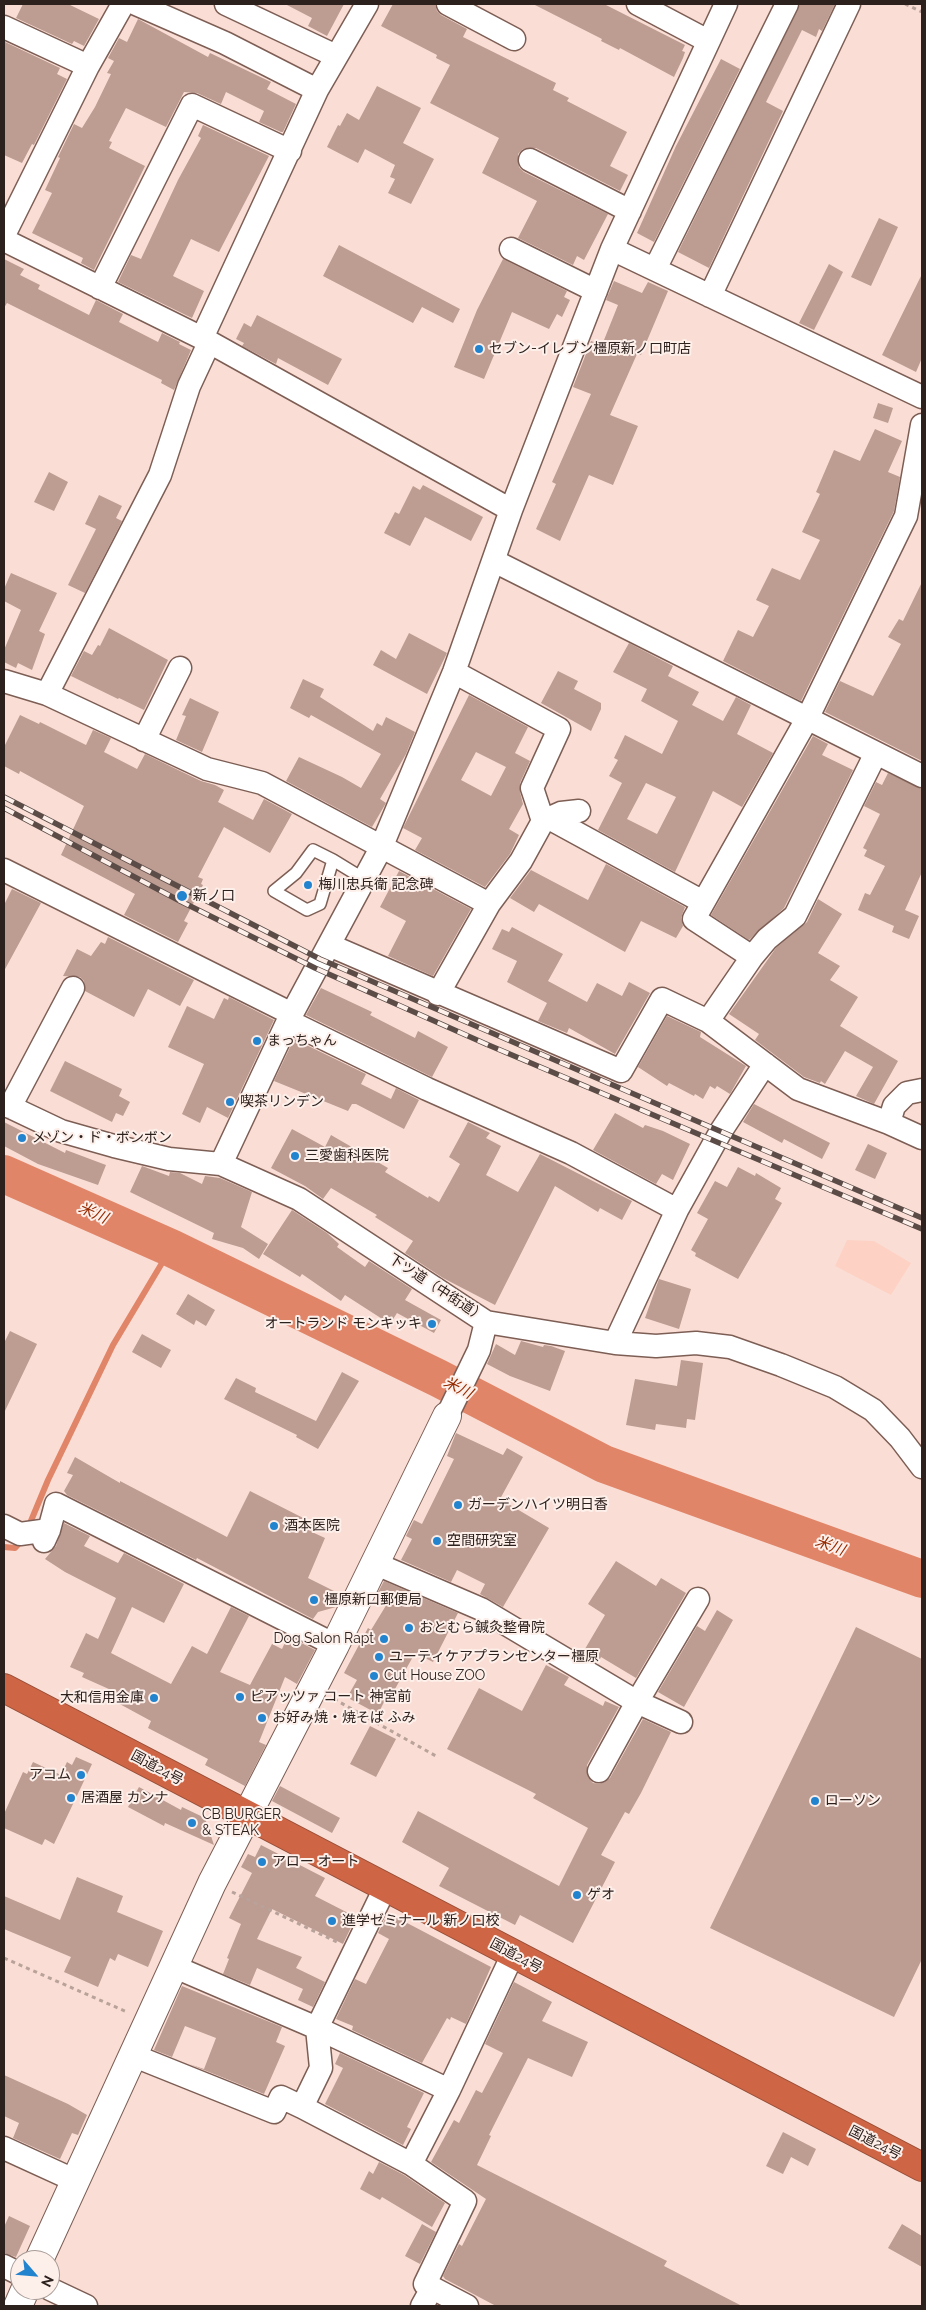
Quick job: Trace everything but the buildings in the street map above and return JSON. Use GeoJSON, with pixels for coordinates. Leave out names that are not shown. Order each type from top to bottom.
{"type":"FeatureCollection","features":[{"type":"Feature","properties":{"kind":"highway","name":"国道24号"},"geometry":{"type":"LineString","coordinates":[[4,1688],[246,1816],[922,2167]]}},
{"type":"Feature","properties":{"kind":"street"},"geometry":{"type":"LineString","coordinates":[[4,236],[88,66],[123,4]]}},
{"type":"Feature","properties":{"kind":"street"},"geometry":{"type":"LineString","coordinates":[[136,4],[225,43],[318,90]]}},
{"type":"Feature","properties":{"kind":"street"},"geometry":{"type":"LineString","coordinates":[[47,694],[160,475],[205,341],[318,90],[367,4]]}},
{"type":"Feature","properties":{"kind":"street"},"geometry":{"type":"LineString","coordinates":[[448,4],[514,39]]}},
{"type":"Feature","properties":{"kind":"street"},"geometry":{"type":"LineString","coordinates":[[638,4],[708,41]]}},
{"type":"Feature","properties":{"kind":"street"},"geometry":{"type":"LineString","coordinates":[[221,1164],[290,1018],[381,848],[454,672],[511,510],[612,249],[726,4]]}},
{"type":"Feature","properties":{"kind":"street"},"geometry":{"type":"LineString","coordinates":[[655,269],[787,4]]}},
{"type":"Feature","properties":{"kind":"street"},"geometry":{"type":"LineString","coordinates":[[710,296],[850,4]]}},
{"type":"Feature","properties":{"kind":"street"},"geometry":{"type":"LineString","coordinates":[[225,43],[233,7],[336,56]]}},
{"type":"Feature","properties":{"kind":"street"},"geometry":{"type":"LineString","coordinates":[[4,27],[88,66]]}},
{"type":"Feature","properties":{"kind":"street"},"geometry":{"type":"LineString","coordinates":[[100,288],[192,105],[290,151]]}},
{"type":"Feature","properties":{"kind":"street"},"geometry":{"type":"LineString","coordinates":[[530,160],[630,211]]}},
{"type":"Feature","properties":{"kind":"street"},"geometry":{"type":"LineString","coordinates":[[4,240],[205,341],[511,510]]}},
{"type":"Feature","properties":{"kind":"street"},"geometry":{"type":"LineString","coordinates":[[512,249],[596,291]]}},
{"type":"Feature","properties":{"kind":"street"},"geometry":{"type":"LineString","coordinates":[[612,249],[922,397]]}},
{"type":"Feature","properties":{"kind":"street"},"geometry":{"type":"LineString","coordinates":[[752,957],[694,919],[807,719],[906,516],[919,462],[922,425]]}},
{"type":"Feature","properties":{"kind":"street"},"geometry":{"type":"LineString","coordinates":[[494,561],[922,776]]}},
{"type":"Feature","properties":{"kind":"street"},"geometry":{"type":"LineString","coordinates":[[144,740],[180,668]]}},
{"type":"Feature","properties":{"kind":"street"},"geometry":{"type":"LineString","coordinates":[[454,672],[559,730],[532,788],[546,820],[703,902]]}},
{"type":"Feature","properties":{"kind":"street"},"geometry":{"type":"LineString","coordinates":[[4,681],[47,694],[207,769],[262,783],[489,904]]}},
{"type":"Feature","properties":{"kind":"street"},"geometry":{"type":"LineString","coordinates":[[708,1021],[752,957],[767,939],[795,916],[876,753]]}},
{"type":"Feature","properties":{"kind":"street"},"geometry":{"type":"LineString","coordinates":[[438,994],[489,904],[521,861],[546,820],[561,813],[579,811]]}},
{"type":"Feature","properties":{"kind":"street"},"geometry":{"type":"LineString","coordinates":[[4,870],[427,1089],[571,1153],[677,1210]]}},
{"type":"Feature","properties":{"kind":"street"},"geometry":{"type":"LineString","coordinates":[[328,945],[438,994],[621,1071],[662,999],[708,1021],[798,1088],[922,1138]]}},
{"type":"Feature","properties":{"kind":"street"},"geometry":{"type":"LineString","coordinates":[[7,1105],[73,988]]}},
{"type":"Feature","properties":{"kind":"street"},"geometry":{"type":"LineString","coordinates":[[615,1343],[677,1210],[721,1132],[765,1064]]}},
{"type":"Feature","properties":{"kind":"street"},"geometry":{"type":"LineString","coordinates":[[888,1123],[894,1106],[907,1093],[922,1090]]}},
{"type":"Feature","properties":{"kind":"street","name":"下ツ道（中街道）"},"geometry":{"type":"LineString","coordinates":[[7,1105],[60,1131],[114,1146],[169,1159],[221,1164],[299,1199],[486,1322],[615,1343],[656,1346],[696,1343],[730,1347],[826,1383],[873,1410],[900,1438],[922,1467]]}},
{"type":"Feature","properties":{"kind":"street"},"geometry":{"type":"LineString","coordinates":[[44,2250],[212,1883],[312,1686],[335,1645],[447,1416],[479,1350],[486,1322]]}},
{"type":"Feature","properties":{"kind":"street"},"geometry":{"type":"LineString","coordinates":[[4,1526],[20,1534],[47,1535],[56,1504],[335,1645]]}},
{"type":"Feature","properties":{"kind":"street"},"geometry":{"type":"LineString","coordinates":[[374,1563],[481,1609],[637,1702],[681,1722]]}},
{"type":"Feature","properties":{"kind":"street"},"geometry":{"type":"LineString","coordinates":[[600,1771],[637,1702],[698,1599]]}},
{"type":"Feature","properties":{"kind":"street"},"geometry":{"type":"LineString","coordinates":[[302,2107],[321,2068],[317,2028],[353,1950],[385,1888]]}},
{"type":"Feature","properties":{"kind":"street"},"geometry":{"type":"LineString","coordinates":[[411,2164],[450,2090],[513,1954]]}},
{"type":"Feature","properties":{"kind":"street"},"geometry":{"type":"LineString","coordinates":[[175,1967],[317,2028],[450,2090]]}},
{"type":"Feature","properties":{"kind":"street"},"geometry":{"type":"LineString","coordinates":[[132,2055],[274,2112],[281,2097],[411,2164],[465,2202],[425,2284],[431,2298],[467,2306]]}},
{"type":"Feature","properties":{"kind":"street"},"geometry":{"type":"LineString","coordinates":[[4,2148],[76,2182]]}},
{"type":"Feature","properties":{"kind":"street"},"geometry":{"type":"LineString","coordinates":[[60,2293],[86,2306]]}},
{"type":"Feature","properties":{"kind":"lane"},"geometry":{"type":"LineString","coordinates":[[333,860],[320,904],[307,910],[274,891],[296,873],[313,850],[333,860],[364,879]]}},
{"type":"Feature","properties":{"kind":"path"},"geometry":{"type":"LineString","coordinates":[[905,4],[922,12]]}},
{"type":"Feature","properties":{"kind":"path"},"geometry":{"type":"LineString","coordinates":[[312,1686],[436,1756]]}},
{"type":"Feature","properties":{"kind":"path"},"geometry":{"type":"LineString","coordinates":[[212,1883],[353,1950]]}},
{"type":"Feature","properties":{"kind":"path"},"geometry":{"type":"LineString","coordinates":[[4,1958],[149,2021]]}},
{"type":"Feature","properties":{"kind":"shaded area"},"geometry":{"type":"Polygon","coordinates":[[[847,1240],[874,1241],[911,1263],[891,1295],[835,1266],[847,1240]]]}},
{"type":"Feature","properties":{"kind":"waterway","name":"米川"},"geometry":{"type":"LineString","coordinates":[[4,1174],[171,1248],[438,1378],[604,1464],[922,1579]]}},
{"type":"Feature","properties":{"kind":"waterway"},"geometry":{"type":"LineString","coordinates":[[28,1528],[48,1480],[113,1345],[171,1248]]}},
{"type":"Feature","properties":{"kind":"waterway"},"geometry":{"type":"LineString","coordinates":[[4,1547],[15,1548],[23,1539]]}},
{"type":"Feature","properties":{"kind":"railway"},"geometry":{"type":"LineString","coordinates":[[4,797],[320,959],[922,1218]]}},
{"type":"Feature","properties":{"kind":"railway"},"geometry":{"type":"LineString","coordinates":[[4,808],[180,901],[315,968],[486,1044],[922,1229]]}},
{"type":"Feature","properties":{"kind":"place","name":"セブン-イレブン橿原新ノ口町店"},"geometry":{"type":"Point","coordinates":[479,349]}},
{"type":"Feature","properties":{"kind":"place","name":"梅川忠兵衛 記念碑"},"geometry":{"type":"Point","coordinates":[308,885]}},
{"type":"Feature","properties":{"kind":"place","name":"新ノ口"},"geometry":{"type":"Point","coordinates":[182,896]}},
{"type":"Feature","properties":{"kind":"place","name":"まっちゃん"},"geometry":{"type":"Point","coordinates":[257,1041]}},
{"type":"Feature","properties":{"kind":"place","name":"喫茶リンデン"},"geometry":{"type":"Point","coordinates":[230,1102]}},
{"type":"Feature","properties":{"kind":"place","name":"メゾン・ド・ボンボン"},"geometry":{"type":"Point","coordinates":[22,1138]}},
{"type":"Feature","properties":{"kind":"place","name":"三愛歯科医院"},"geometry":{"type":"Point","coordinates":[295,1156]}},
{"type":"Feature","properties":{"kind":"place","name":"オートランド モンキッキ"},"geometry":{"type":"Point","coordinates":[432,1324]}},
{"type":"Feature","properties":{"kind":"place","name":"ガーデンハイツ明日香"},"geometry":{"type":"Point","coordinates":[458,1505]}},
{"type":"Feature","properties":{"kind":"place","name":"酒本医院"},"geometry":{"type":"Point","coordinates":[274,1526]}},
{"type":"Feature","properties":{"kind":"place","name":"空間研究室"},"geometry":{"type":"Point","coordinates":[437,1541]}},
{"type":"Feature","properties":{"kind":"place","name":"橿原新口郵便局"},"geometry":{"type":"Point","coordinates":[314,1600]}},
{"type":"Feature","properties":{"kind":"place","name":"おとむら鍼灸整骨院"},"geometry":{"type":"Point","coordinates":[409,1628]}},
{"type":"Feature","properties":{"kind":"place","name":"Dog Salon Rapt"},"geometry":{"type":"Point","coordinates":[384,1639]}},
{"type":"Feature","properties":{"kind":"place","name":"ユーティケアプランセンター橿原"},"geometry":{"type":"Point","coordinates":[379,1657]}},
{"type":"Feature","properties":{"kind":"place","name":"Cut House ZOO"},"geometry":{"type":"Point","coordinates":[374,1676]}},
{"type":"Feature","properties":{"kind":"place","name":"ピアッツァ コート 神宮前"},"geometry":{"type":"Point","coordinates":[240,1697]}},
{"type":"Feature","properties":{"kind":"place","name":"大和信用金庫"},"geometry":{"type":"Point","coordinates":[154,1698]}},
{"type":"Feature","properties":{"kind":"place","name":"お好み焼・焼そば ふみ"},"geometry":{"type":"Point","coordinates":[262,1718]}},
{"type":"Feature","properties":{"kind":"place","name":"アコム"},"geometry":{"type":"Point","coordinates":[81,1775]}},
{"type":"Feature","properties":{"kind":"place","name":"居酒屋 カンナ"},"geometry":{"type":"Point","coordinates":[71,1798]}},
{"type":"Feature","properties":{"kind":"place","name":"ローソン"},"geometry":{"type":"Point","coordinates":[815,1801]}},
{"type":"Feature","properties":{"kind":"place","name":"CB BURGER & STEAK"},"geometry":{"type":"Point","coordinates":[192,1823]}},
{"type":"Feature","properties":{"kind":"place","name":"アロー オート"},"geometry":{"type":"Point","coordinates":[262,1862]}},
{"type":"Feature","properties":{"kind":"place","name":"ゲオ"},"geometry":{"type":"Point","coordinates":[577,1895]}},
{"type":"Feature","properties":{"kind":"place","name":"進学ゼミナール 新ノ口校"},"geometry":{"type":"Point","coordinates":[332,1921]}}]}
